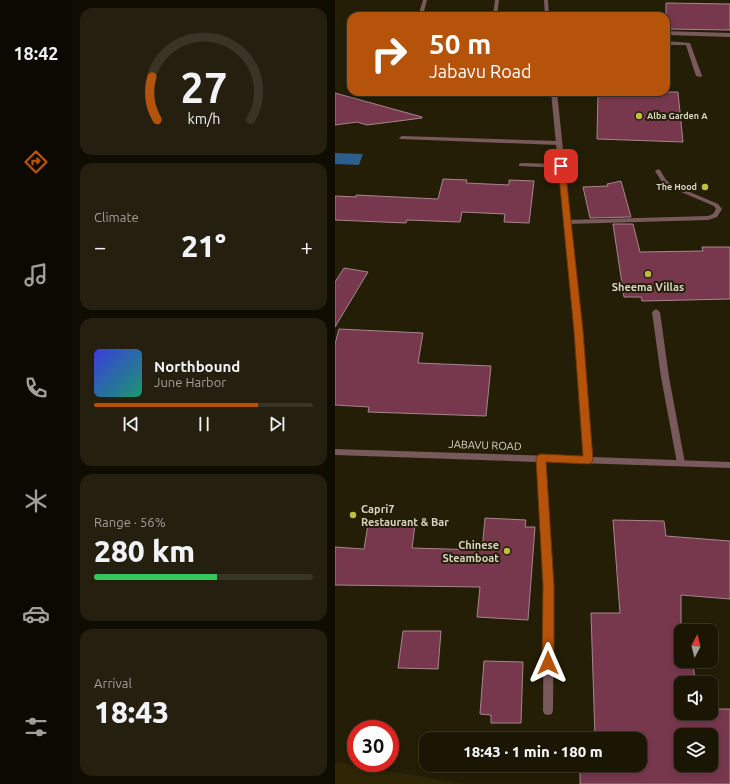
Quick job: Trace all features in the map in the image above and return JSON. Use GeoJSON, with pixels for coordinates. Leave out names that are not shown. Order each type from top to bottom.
{"type":"FeatureCollection","features":[{"type":"Feature","properties":{"kind":"street"},"geometry":{"type":"LineString","coordinates":[[421,12],[425,0]]}},
{"type":"Feature","properties":{"kind":"street"},"geometry":{"type":"LineString","coordinates":[[496,12],[497,0]]}},
{"type":"Feature","properties":{"kind":"street"},"geometry":{"type":"LineString","coordinates":[[546,0],[547,12]]}},
{"type":"Feature","properties":{"kind":"street"},"geometry":{"type":"LineString","coordinates":[[670,33],[730,35]]}},
{"type":"Feature","properties":{"kind":"street"},"geometry":{"type":"LineString","coordinates":[[670,43],[688,44],[699,76]]}},
{"type":"Feature","properties":{"kind":"street"},"geometry":{"type":"LineString","coordinates":[[553,96],[578,331],[589,460]]}},
{"type":"Feature","properties":{"kind":"street"},"geometry":{"type":"LineString","coordinates":[[402,138],[558,143]]}},
{"type":"Feature","properties":{"kind":"street"},"geometry":{"type":"LineString","coordinates":[[521,165],[561,166]]}},
{"type":"Feature","properties":{"kind":"street"},"geometry":{"type":"LineString","coordinates":[[567,222],[708,218],[714,217],[718,213],[719,209],[716,205],[669,185],[663,181],[658,171]]}},
{"type":"Feature","properties":{"kind":"street"},"geometry":{"type":"LineString","coordinates":[[656,312],[665,377],[681,463]]}},
{"type":"Feature","properties":{"kind":"street","name":"JABAVU ROAD"},"geometry":{"type":"LineString","coordinates":[[335,452],[730,465]]}},
{"type":"Feature","properties":{"kind":"street"},"geometry":{"type":"LineString","coordinates":[[541,458],[549,586],[548,710]]}},
{"type":"Feature","properties":{"kind":"shaded area"},"geometry":{"type":"Polygon","coordinates":[[[335,762],[347,764],[347,772],[394,772],[464,784],[335,784],[335,762]]]}},
{"type":"Feature","properties":{"kind":"water"},"geometry":{"type":"Polygon","coordinates":[[[335,153],[363,154],[359,165],[335,164],[335,153]]]}},
{"type":"Feature","properties":{"kind":"building"},"geometry":{"type":"Polygon","coordinates":[[[666,3],[730,4],[730,30],[670,29],[670,12],[666,12],[666,3]]]}},
{"type":"Feature","properties":{"kind":"building","name":"Alba Garden A"},"geometry":{"type":"Polygon","coordinates":[[[670,92],[678,92],[683,142],[597,139],[598,96],[670,96],[670,92]]]}},
{"type":"Feature","properties":{"kind":"building"},"geometry":{"type":"Polygon","coordinates":[[[335,93],[422,118],[367,125],[357,122],[335,125],[335,93]]]}},
{"type":"Feature","properties":{"kind":"building"},"geometry":{"type":"Polygon","coordinates":[[[443,179],[467,180],[466,183],[509,185],[509,180],[534,181],[529,223],[504,222],[505,214],[462,212],[460,222],[407,220],[406,223],[335,220],[335,196],[356,197],[356,195],[438,199],[443,179]]]}},
{"type":"Feature","properties":{"kind":"building"},"geometry":{"type":"Polygon","coordinates":[[[621,181],[631,217],[590,218],[583,187],[608,186],[607,184],[621,181]]]}},
{"type":"Feature","properties":{"kind":"building"},"geometry":{"type":"Polygon","coordinates":[[[613,224],[633,224],[640,252],[703,251],[702,247],[730,247],[730,299],[642,301],[641,297],[624,297],[613,224]]]}},
{"type":"Feature","properties":{"kind":"building"},"geometry":{"type":"Polygon","coordinates":[[[344,268],[368,272],[335,327],[335,282],[344,268]]]}},
{"type":"Feature","properties":{"kind":"building"},"geometry":{"type":"Polygon","coordinates":[[[339,329],[423,333],[418,363],[491,366],[486,416],[368,412],[369,407],[335,405],[335,344],[339,329]]]}},
{"type":"Feature","properties":{"kind":"building"},"geometry":{"type":"Polygon","coordinates":[[[485,518],[526,520],[525,527],[535,527],[528,620],[477,617],[480,587],[335,585],[335,547],[364,549],[368,524],[415,525],[412,548],[482,550],[485,518]]]}},
{"type":"Feature","properties":{"kind":"building"},"geometry":{"type":"Polygon","coordinates":[[[613,520],[664,521],[666,536],[730,541],[730,599],[681,595],[681,624],[674,624],[674,668],[693,668],[695,676],[674,676],[674,720],[718,720],[718,709],[730,709],[730,784],[580,784],[580,772],[647,772],[647,732],[595,732],[591,613],[620,613],[613,520]]]}},
{"type":"Feature","properties":{"kind":"building"},"geometry":{"type":"Polygon","coordinates":[[[403,631],[441,631],[438,669],[398,668],[403,631]]]}},
{"type":"Feature","properties":{"kind":"building"},"geometry":{"type":"Polygon","coordinates":[[[484,661],[523,662],[521,723],[491,723],[491,715],[480,714],[484,661]]]}},
{"type":"Feature","properties":{"kind":"place","name":"Alba Garden A"},"geometry":{"type":"Point","coordinates":[639,116]}},
{"type":"Feature","properties":{"kind":"place","name":"The Hood"},"geometry":{"type":"Point","coordinates":[705,187]}},
{"type":"Feature","properties":{"kind":"place","name":"Sheema Villas"},"geometry":{"type":"Point","coordinates":[648,274]}},
{"type":"Feature","properties":{"kind":"place","name":"Capri7 Restaurant & Bar"},"geometry":{"type":"Point","coordinates":[353,515]}},
{"type":"Feature","properties":{"kind":"place","name":"Chinese Steamboat"},"geometry":{"type":"Point","coordinates":[507,551]}},
{"type":"Feature","properties":{"kind":"route"},"geometry":{"type":"LineString","coordinates":[[548,663],[549,586],[541,458],[589,460],[578,331],[561,166]]}}]}
